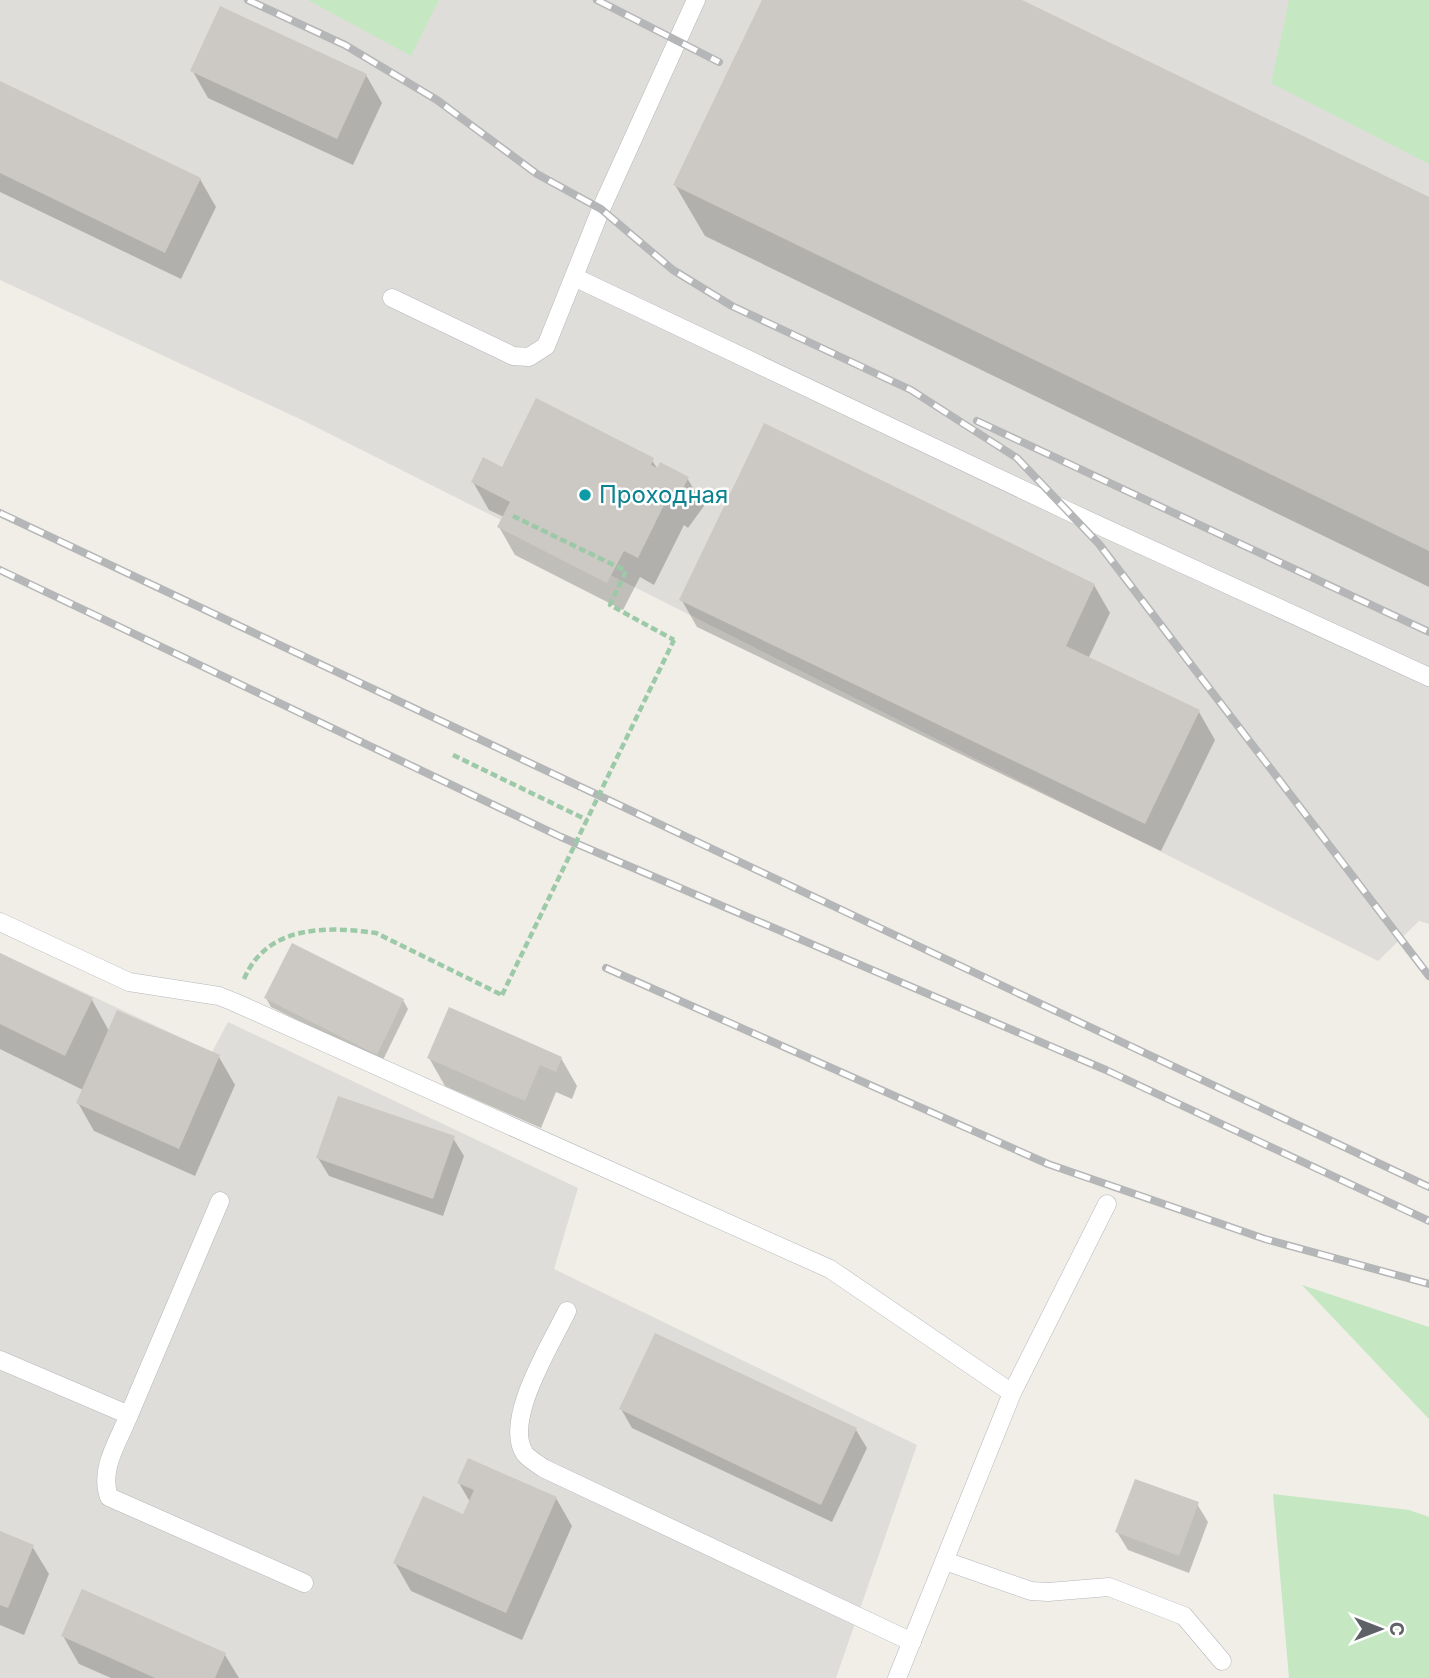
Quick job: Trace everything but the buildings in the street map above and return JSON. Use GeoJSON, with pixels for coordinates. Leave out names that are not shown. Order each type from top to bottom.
{"type":"FeatureCollection","features":[{"type":"Feature","properties":{"kind":"lane"},"geometry":{"type":"LineString","coordinates":[[392,298],[513,356],[529,357],[546,346],[695,0]]}},
{"type":"Feature","properties":{"kind":"lane"},"geometry":{"type":"LineString","coordinates":[[574,276],[1085,518],[1429,677]]}},
{"type":"Feature","properties":{"kind":"lane"},"geometry":{"type":"LineString","coordinates":[[0,922],[129,982],[219,996],[234,1002],[830,1269],[1012,1393]]}},
{"type":"Feature","properties":{"kind":"lane"},"geometry":{"type":"LineString","coordinates":[[220,1201],[107,1468],[104,1483],[109,1497],[304,1583]]}},
{"type":"Feature","properties":{"kind":"lane"},"geometry":{"type":"LineString","coordinates":[[897,1678],[1012,1393],[1107,1205]]}},
{"type":"Feature","properties":{"kind":"lane"},"geometry":{"type":"LineString","coordinates":[[567,1311],[522,1407],[518,1430],[525,1454],[543,1468],[912,1642]]}},
{"type":"Feature","properties":{"kind":"lane"},"geometry":{"type":"LineString","coordinates":[[0,1360],[129,1415]]}},
{"type":"Feature","properties":{"kind":"lane"},"geometry":{"type":"LineString","coordinates":[[944,1561],[1031,1591],[1109,1587],[1184,1616],[1222,1661]]}},
{"type":"Feature","properties":{"kind":"path"},"geometry":{"type":"LineString","coordinates":[[234,1002],[252,959],[293,932],[330,929],[376,933],[502,995],[674,640],[610,605],[626,571],[513,516]]}},
{"type":"Feature","properties":{"kind":"path"},"geometry":{"type":"LineString","coordinates":[[453,755],[587,820]]}},
{"type":"Feature","properties":{"kind":"shaded area"},"geometry":{"type":"Polygon","coordinates":[[[0,0],[1429,0],[1429,924],[1419,921],[1378,961],[302,420],[0,280],[0,0]]]}},
{"type":"Feature","properties":{"kind":"shaded area"},"geometry":{"type":"Polygon","coordinates":[[[0,953],[212,1052],[228,1022],[578,1188],[554,1269],[917,1445],[836,1678],[0,1678],[0,953]]]}},
{"type":"Feature","properties":{"kind":"green space"},"geometry":{"type":"Polygon","coordinates":[[[308,0],[439,0],[411,56],[308,0]]]}},
{"type":"Feature","properties":{"kind":"green space"},"geometry":{"type":"Polygon","coordinates":[[[1289,0],[1429,0],[1429,164],[1271,83],[1289,0]]]}},
{"type":"Feature","properties":{"kind":"green space"},"geometry":{"type":"Polygon","coordinates":[[[1302,1285],[1429,1327],[1429,1419],[1302,1285]]]}},
{"type":"Feature","properties":{"kind":"green space"},"geometry":{"type":"Polygon","coordinates":[[[1273,1494],[1409,1510],[1429,1517],[1429,1678],[1289,1678],[1273,1494]]]}},
{"type":"Feature","properties":{"kind":"railway"},"geometry":{"type":"LineString","coordinates":[[248,0],[345,45],[437,100],[537,174],[601,209],[673,270],[732,306],[911,390],[1017,458],[1099,544],[1429,976]]}},
{"type":"Feature","properties":{"kind":"railway"},"geometry":{"type":"LineString","coordinates":[[597,0],[719,62]]}},
{"type":"Feature","properties":{"kind":"railway"},"geometry":{"type":"LineString","coordinates":[[977,421],[1429,632]]}},
{"type":"Feature","properties":{"kind":"railway"},"geometry":{"type":"LineString","coordinates":[[0,513],[1429,1187]]}},
{"type":"Feature","properties":{"kind":"railway"},"geometry":{"type":"LineString","coordinates":[[0,570],[561,837],[1106,1070],[1429,1221]]}},
{"type":"Feature","properties":{"kind":"railway"},"geometry":{"type":"LineString","coordinates":[[606,968],[1048,1164],[1265,1239],[1429,1284]]}},
{"type":"Feature","properties":{"kind":"place","name":"Проходная"},"geometry":{"type":"Point","coordinates":[585,495]}}]}
